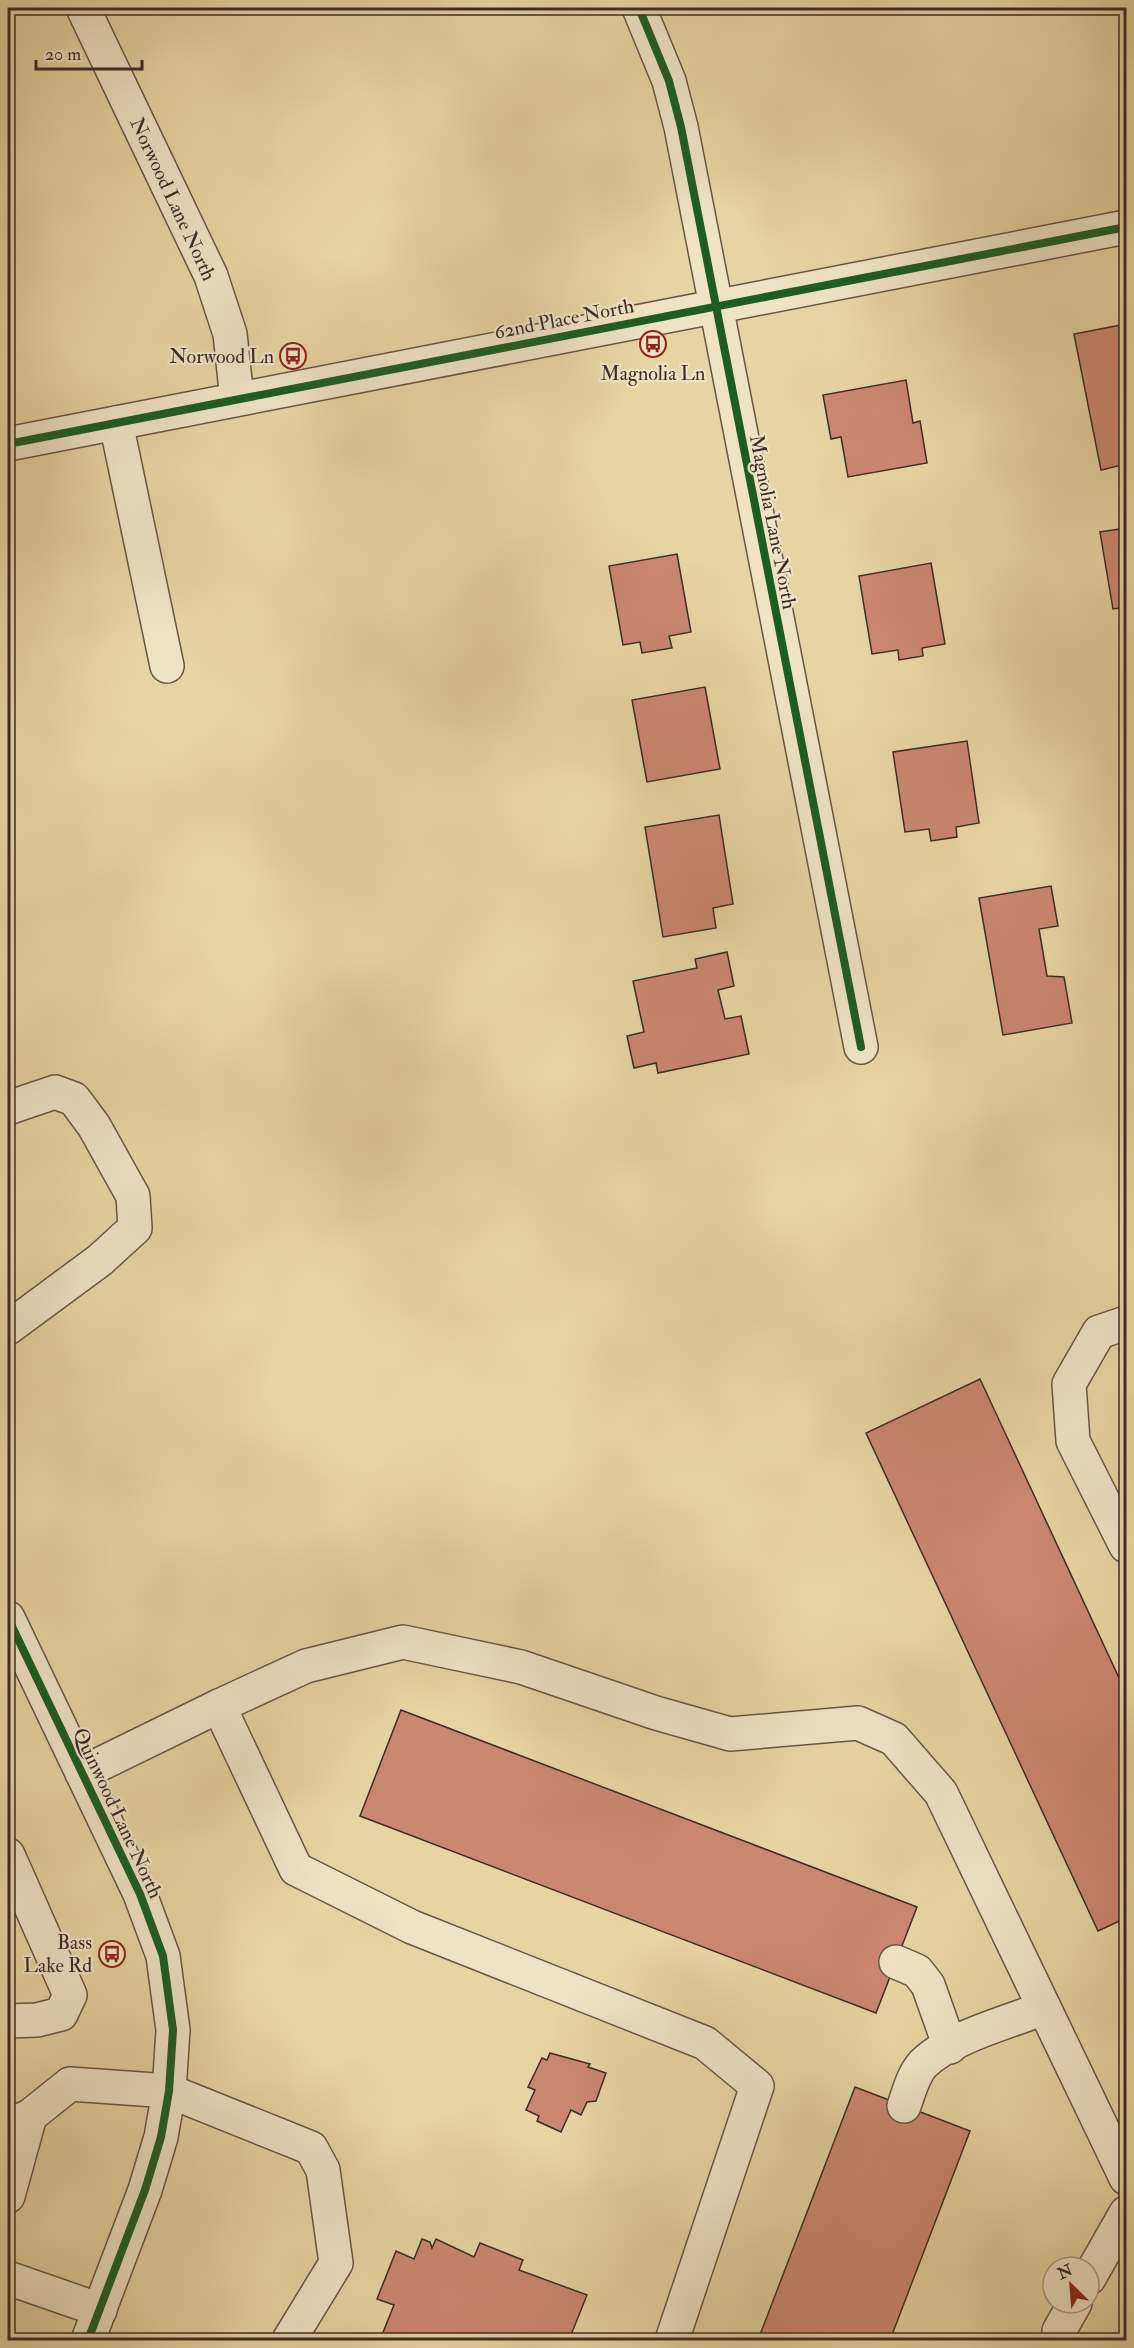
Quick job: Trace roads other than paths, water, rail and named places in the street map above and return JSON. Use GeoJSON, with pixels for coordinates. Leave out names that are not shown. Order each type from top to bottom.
{"type":"FeatureCollection","features":[{"type":"Feature","properties":{"kind":"street","name":"Norwood Lane North"},"geometry":{"type":"LineString","coordinates":[[82,8],[211,276],[230,334],[237,399]]}},
{"type":"Feature","properties":{"kind":"street","name":"Magnolia Lane North"},"geometry":{"type":"LineString","coordinates":[[639,8],[669,81],[681,127],[714,307],[861,1047]]}},
{"type":"Feature","properties":{"kind":"street","name":"62nd Place North"},"geometry":{"type":"LineString","coordinates":[[8,444],[1126,227]]}},
{"type":"Feature","properties":{"kind":"street"},"geometry":{"type":"LineString","coordinates":[[116,423],[167,666]]}},
{"type":"Feature","properties":{"kind":"street"},"geometry":{"type":"LineString","coordinates":[[8,1108],[55,1092],[74,1099],[94,1126],[133,1196],[135,1228],[100,1260],[8,1328]]}},
{"type":"Feature","properties":{"kind":"street"},"geometry":{"type":"LineString","coordinates":[[1126,1323],[1099,1332],[1069,1384],[1073,1441],[1126,1546]]}},
{"type":"Feature","properties":{"kind":"street","name":"Quinwood Lane North"},"geometry":{"type":"LineString","coordinates":[[8,1618],[140,1894],[163,1956],[173,2030],[169,2091],[161,2137],[145,2190],[88,2340]]}},
{"type":"Feature","properties":{"kind":"street"},"geometry":{"type":"LineString","coordinates":[[82,1773],[306,1666],[403,1642],[521,1667],[656,1713],[730,1734],[858,1723],[894,1738],[942,1793],[1126,2178]]}},
{"type":"Feature","properties":{"kind":"street"},"geometry":{"type":"LineString","coordinates":[[219,1706],[296,1869],[412,1927],[705,2043],[757,2086],[672,2340]]}},
{"type":"Feature","properties":{"kind":"street"},"geometry":{"type":"LineString","coordinates":[[8,1855],[70,1995],[61,2014],[38,2020],[8,2021]]}},
{"type":"Feature","properties":{"kind":"street"},"geometry":{"type":"LineString","coordinates":[[896,1962],[917,1971],[928,1985],[950,2047]]}},
{"type":"Feature","properties":{"kind":"street"},"geometry":{"type":"LineString","coordinates":[[904,2106],[914,2078],[924,2064],[950,2047],[1044,2008]]}},
{"type":"Feature","properties":{"kind":"street"},"geometry":{"type":"LineString","coordinates":[[8,2196],[19,2121],[70,2084],[169,2091],[311,2148],[323,2170],[336,2264],[289,2340]]}},
{"type":"Feature","properties":{"kind":"street"},"geometry":{"type":"LineString","coordinates":[[1101,2257],[1126,2213]]}},
{"type":"Feature","properties":{"kind":"street"},"geometry":{"type":"LineString","coordinates":[[8,2278],[100,2310]]}},
{"type":"Feature","properties":{"kind":"street"},"geometry":{"type":"LineString","coordinates":[[1059,2331],[1068,2315]]}},
{"type":"Feature","properties":{"kind":"place","name":"Magnolia Ln"},"geometry":{"type":"Point","coordinates":[653,344]}},
{"type":"Feature","properties":{"kind":"place","name":"Norwood Ln"},"geometry":{"type":"Point","coordinates":[293,356]}},
{"type":"Feature","properties":{"kind":"place","name":"Bass Lake Rd"},"geometry":{"type":"Point","coordinates":[112,1954]}}]}
